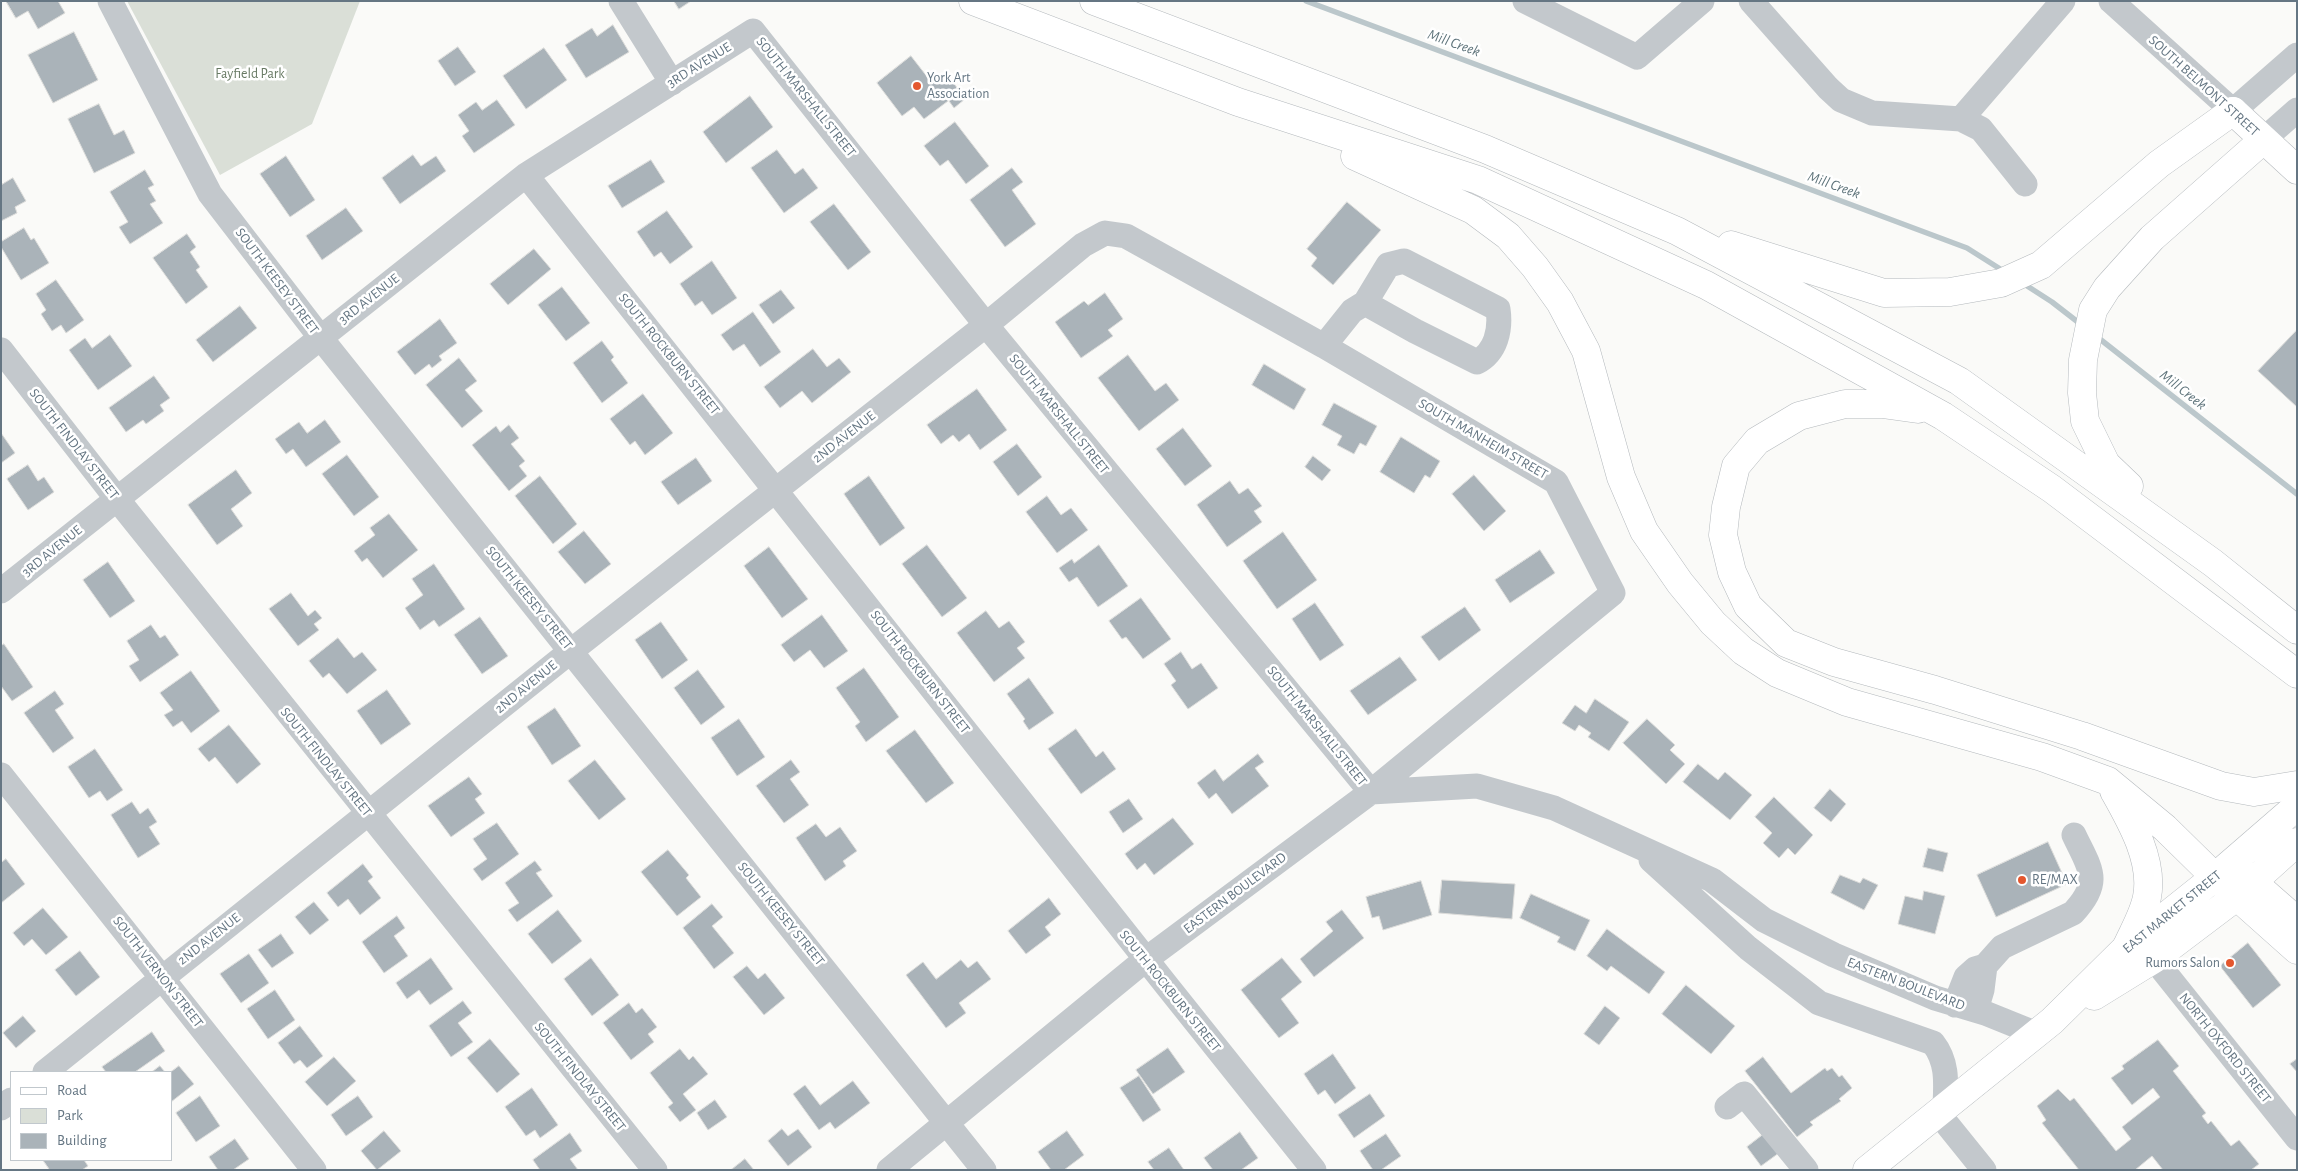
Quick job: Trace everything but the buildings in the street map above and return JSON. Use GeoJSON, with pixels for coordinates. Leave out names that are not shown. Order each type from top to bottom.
{"type":"FeatureCollection","features":[{"type":"Feature","properties":{"kind":"main road"},"geometry":{"type":"LineString","coordinates":[[973,1],[1238,102],[1478,180],[1706,285],[1934,411],[2052,488],[2297,674]]}},
{"type":"Feature","properties":{"kind":"main road"},"geometry":{"type":"LineString","coordinates":[[1094,1],[1486,149],[1677,231],[1959,381],[2213,562]]}},
{"type":"Feature","properties":{"kind":"main road"},"geometry":{"type":"LineString","coordinates":[[1238,102],[1473,210],[1508,236],[1560,302],[1586,351],[1621,477],[1644,531],[1680,583],[1707,617],[1743,651],[1777,673],[1847,702],[2042,757],[2108,781],[2166,828],[2224,870],[2297,950]]}},
{"type":"Feature","properties":{"kind":"main road"},"geometry":{"type":"LineString","coordinates":[[1631,211],[1884,293],[1950,292],[2001,283],[2041,265],[2160,164],[2233,111]]}},
{"type":"Feature","properties":{"kind":"main road","name":"SOUTH BELMONT STREET"},"geometry":{"type":"LineString","coordinates":[[2233,111],[2297,170]]}},
{"type":"Feature","properties":{"kind":"main road"},"geometry":{"type":"LineString","coordinates":[[2263,140],[2152,238],[2107,288],[2093,310],[2083,360],[2082,393],[2086,421],[2106,464],[2213,562],[2297,630]]}},
{"type":"Feature","properties":{"kind":"main road"},"geometry":{"type":"LineString","coordinates":[[1934,411],[1882,404],[1844,404],[1799,416],[1757,441],[1736,466],[1726,507],[1723,534],[1732,572],[1748,606],[1786,643],[1834,662],[1935,690],[2082,736],[2221,786],[2254,792],[2297,785]]}},
{"type":"Feature","properties":{"kind":"main road"},"geometry":{"type":"LineString","coordinates":[[2108,781],[2127,813],[2145,860],[2149,878],[2147,899],[2126,948]]}},
{"type":"Feature","properties":{"kind":"main road","name":"EAST MARKET STREET"},"geometry":{"type":"LineString","coordinates":[[1867,1170],[2044,1027],[2126,948],[2224,870],[2297,806]]}},
{"type":"Feature","properties":{"kind":"main road","name":"EAST MARKET STREET"},"geometry":{"type":"LineString","coordinates":[[2044,1027],[2154,959],[2244,890],[2297,842]]}},
{"type":"Feature","properties":{"kind":"main road"},"geometry":{"type":"LineString","coordinates":[[2244,890],[2297,922]]}},
{"type":"Feature","properties":{"kind":"street","name":"SOUTH KEESEY STREET"},"geometry":{"type":"LineString","coordinates":[[110,1],[210,194],[320,337],[984,1170]]}},
{"type":"Feature","properties":{"kind":"street"},"geometry":{"type":"LineString","coordinates":[[621,1],[672,82]]}},
{"type":"Feature","properties":{"kind":"street"},"geometry":{"type":"LineString","coordinates":[[1525,1],[1637,56],[1702,1]]}},
{"type":"Feature","properties":{"kind":"street"},"geometry":{"type":"LineString","coordinates":[[1751,1],[1828,88],[1841,100],[1872,113],[1961,119],[1981,129],[2025,184]]}},
{"type":"Feature","properties":{"kind":"street"},"geometry":{"type":"LineString","coordinates":[[1961,119],[2063,1]]}},
{"type":"Feature","properties":{"kind":"street","name":"SOUTH BELMONT STREET"},"geometry":{"type":"LineString","coordinates":[[2110,1],[2233,111]]}},
{"type":"Feature","properties":{"kind":"street","name":"3RD AVENUE"},"geometry":{"type":"LineString","coordinates":[[1,592],[526,175],[753,31]]}},
{"type":"Feature","properties":{"kind":"street","name":"SOUTH MARSHALL STREET"},"geometry":{"type":"LineString","coordinates":[[753,31],[986,325],[1371,792]]}},
{"type":"Feature","properties":{"kind":"street"},"geometry":{"type":"LineString","coordinates":[[2233,111],[2297,55]]}},
{"type":"Feature","properties":{"kind":"street"},"geometry":{"type":"LineString","coordinates":[[2263,140],[2297,110]]}},
{"type":"Feature","properties":{"kind":"street","name":"SOUTH ROCKBURN STREET"},"geometry":{"type":"LineString","coordinates":[[526,175],[777,489],[1145,960],[1314,1170]]}},
{"type":"Feature","properties":{"kind":"street","name":"2ND AVENUE"},"geometry":{"type":"LineString","coordinates":[[46,1071],[161,977],[571,651],[986,325],[1082,245],[1105,233]]}},
{"type":"Feature","properties":{"kind":"street","name":"SOUTH MANHEIM STREET"},"geometry":{"type":"LineString","coordinates":[[1105,233],[1126,236],[1324,346],[1556,482],[1613,593],[1371,792]]}},
{"type":"Feature","properties":{"kind":"street"},"geometry":{"type":"LineString","coordinates":[[1324,346],[1352,311],[1366,303],[1388,265],[1404,261],[1498,309],[1500,322],[1494,346],[1485,357],[1477,362],[1415,331],[1366,303]]}},
{"type":"Feature","properties":{"kind":"street","name":"SOUTH FINDLAY STREET"},"geometry":{"type":"LineString","coordinates":[[1,350],[368,814],[655,1170]]}},
{"type":"Feature","properties":{"kind":"street","name":"SOUTH VERNON STREET"},"geometry":{"type":"LineString","coordinates":[[1,775],[314,1170]]}},
{"type":"Feature","properties":{"kind":"street","name":"EASTERN BOULEVARD"},"geometry":{"type":"LineString","coordinates":[[889,1170],[1145,960],[1371,792],[1477,786],[1554,808],[1712,880],[1764,920],[1834,955],[1966,1008],[2044,1027]]}},
{"type":"Feature","properties":{"kind":"street"},"geometry":{"type":"LineString","coordinates":[[1966,1008],[1982,990],[1985,966],[2002,947],[2073,913],[2082,904],[2089,891],[2092,873],[2074,835]]}},
{"type":"Feature","properties":{"kind":"street","name":"EASTERN BOULEVARD"},"geometry":{"type":"LineString","coordinates":[[1634,844],[1748,948],[1820,1003],[1933,1043],[1941,1053],[1944,1062],[1946,1083],[1941,1109]]}},
{"type":"Feature","properties":{"kind":"street"},"geometry":{"type":"LineString","coordinates":[[1783,975],[1805,940]]}},
{"type":"Feature","properties":{"kind":"street","name":"NORTH OXFORD STREET"},"geometry":{"type":"LineString","coordinates":[[2154,959],[2297,1138]]}},
{"type":"Feature","properties":{"kind":"street"},"geometry":{"type":"LineString","coordinates":[[1726,1107],[1744,1094],[1806,1170]]}},
{"type":"Feature","properties":{"kind":"street"},"geometry":{"type":"LineString","coordinates":[[1941,1109],[1984,1170]]}},
{"type":"Feature","properties":{"kind":"green space","name":"Fayfield Park"},"geometry":{"type":"Polygon","coordinates":[[[127,1],[360,1],[312,124],[220,175],[127,1]]]}},
{"type":"Feature","properties":{"kind":"waterway","name":"Mill Creek"},"geometry":{"type":"LineString","coordinates":[[1306,1],[1967,248],[2005,272]]}},
{"type":"Feature","properties":{"kind":"waterway","name":"Mill Creek"},"geometry":{"type":"LineString","coordinates":[[2021,282],[2052,302],[2083,326]]}},
{"type":"Feature","properties":{"kind":"waterway","name":"Mill Creek"},"geometry":{"type":"LineString","coordinates":[[2096,336],[2297,494]]}},
{"type":"Feature","properties":{"kind":"place","name":"York Art Association"},"geometry":{"type":"Point","coordinates":[917,86]}},
{"type":"Feature","properties":{"kind":"place","name":"RE/MAX"},"geometry":{"type":"Point","coordinates":[2022,880]}},
{"type":"Feature","properties":{"kind":"place","name":"Rumors Salon"},"geometry":{"type":"Point","coordinates":[2230,963]}}]}
